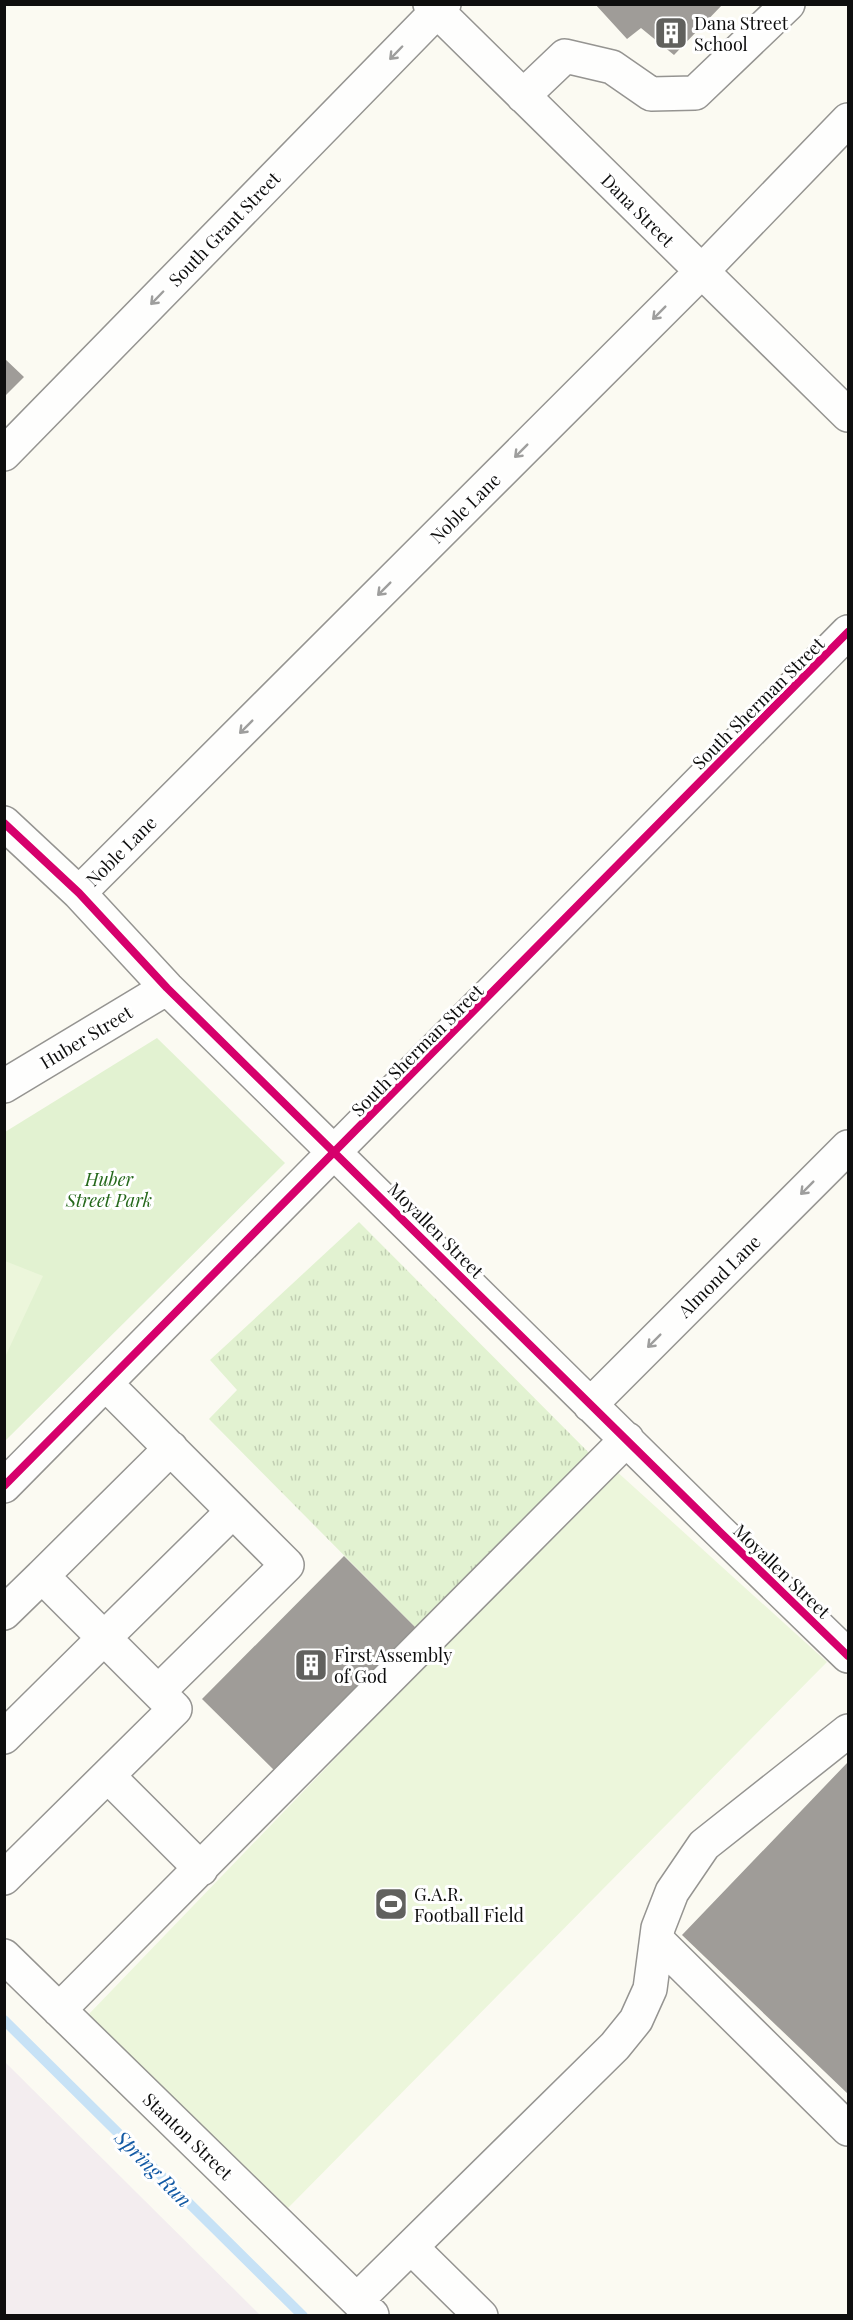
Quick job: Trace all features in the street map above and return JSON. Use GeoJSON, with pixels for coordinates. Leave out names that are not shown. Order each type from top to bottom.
{"type":"FeatureCollection","features":[{"type":"Feature","properties":{"kind":"street"},"geometry":{"type":"LineString","coordinates":[[523,96],[565,56],[612,67],[651,94],[695,93],[788,4]]}},
{"type":"Feature","properties":{"kind":"street","name":"Dana Street"},"geometry":{"type":"LineString","coordinates":[[437,7],[523,96],[849,415]]}},
{"type":"Feature","properties":{"kind":"street","name":"South Grant Street"},"geometry":{"type":"LineString","coordinates":[[4,454],[437,7]]}},
{"type":"Feature","properties":{"kind":"street","name":"Noble Lane"},"geometry":{"type":"LineString","coordinates":[[79,893],[701,272],[849,120]]}},
{"type":"Feature","properties":{"kind":"street","name":"South Sherman Street"},"geometry":{"type":"LineString","coordinates":[[4,1486],[849,632]]}},
{"type":"Feature","properties":{"kind":"street","name":"Moyallen Street"},"geometry":{"type":"LineString","coordinates":[[4,823],[79,893],[167,988],[590,1405],[849,1656]]}},
{"type":"Feature","properties":{"kind":"street","name":"Huber Street"},"geometry":{"type":"LineString","coordinates":[[4,1086],[167,988]]}},
{"type":"Feature","properties":{"kind":"street","name":"Almond Lane"},"geometry":{"type":"LineString","coordinates":[[590,1405],[849,1147]]}},
{"type":"Feature","properties":{"kind":"street"},"geometry":{"type":"LineString","coordinates":[[106,1384],[287,1565],[158,1692]]}},
{"type":"Feature","properties":{"kind":"street"},"geometry":{"type":"LineString","coordinates":[[58,2010],[627,1439]]}},
{"type":"Feature","properties":{"kind":"street"},"geometry":{"type":"LineString","coordinates":[[4,1613],[171,1448]]}},
{"type":"Feature","properties":{"kind":"street"},"geometry":{"type":"LineString","coordinates":[[4,1737],[233,1511]]}},
{"type":"Feature","properties":{"kind":"street"},"geometry":{"type":"LineString","coordinates":[[4,1878],[175,1709],[42,1576]]}},
{"type":"Feature","properties":{"kind":"street"},"geometry":{"type":"LineString","coordinates":[[364,2308],[411,2247],[615,2046],[636,2020],[650,1989],[658,1928],[672,1892],[704,1845],[849,1731]]}},
{"type":"Feature","properties":{"kind":"street"},"geometry":{"type":"LineString","coordinates":[[108,1776],[201,1869]]}},
{"type":"Feature","properties":{"kind":"street"},"geometry":{"type":"LineString","coordinates":[[657,1940],[849,2129]]}},
{"type":"Feature","properties":{"kind":"street","name":"Stanton Street"},"geometry":{"type":"LineString","coordinates":[[4,1956],[364,2308]]}},
{"type":"Feature","properties":{"kind":"street"},"geometry":{"type":"LineString","coordinates":[[411,2247],[481,2316]]}},
{"type":"Feature","properties":{"kind":"shaded area"},"geometry":{"type":"Polygon","coordinates":[[[5,2062],[260,2315],[5,2315],[5,2062]]]}},
{"type":"Feature","properties":{"kind":"green space","name":"Huber Street Park"},"geometry":{"type":"Polygon","coordinates":[[[157,1038],[285,1163],[5,1441],[5,1132],[157,1038]]]}},
{"type":"Feature","properties":{"kind":"green space"},"geometry":{"type":"Polygon","coordinates":[[[359,1222],[610,1474],[419,1631],[209,1419],[237,1390],[210,1360],[359,1222]]]}},
{"type":"Feature","properties":{"kind":"green space"},"geometry":{"type":"Polygon","coordinates":[[[5,1261],[43,1276],[5,1357],[5,1261]]]}},
{"type":"Feature","properties":{"kind":"green space","name":"G.A.R. Football Field"},"geometry":{"type":"Polygon","coordinates":[[[614,1469],[827,1662],[288,2208],[88,2015],[614,1469]]]}},
{"type":"Feature","properties":{"kind":"building","name":"Dana Street School"},"geometry":{"type":"Polygon","coordinates":[[[595,4],[723,4],[674,55],[641,28],[627,39],[595,4]]]}},
{"type":"Feature","properties":{"kind":"building"},"geometry":{"type":"Polygon","coordinates":[[[4,358],[24,377],[4,397],[4,358]]]}},
{"type":"Feature","properties":{"kind":"building","name":"First Assembly of God"},"geometry":{"type":"Polygon","coordinates":[[[344,1556],[419,1631],[279,1775],[202,1699],[344,1556]]]}},
{"type":"Feature","properties":{"kind":"building"},"geometry":{"type":"Polygon","coordinates":[[[848,1762],[848,2094],[682,1935],[848,1762]]]}},
{"type":"Feature","properties":{"kind":"waterway","name":"Spring Run"},"geometry":{"type":"LineString","coordinates":[[4,2020],[303,2316]]}},
{"type":"Feature","properties":{"kind":"cycle path"},"geometry":{"type":"LineString","coordinates":[[4,1486],[848,632]]}},
{"type":"Feature","properties":{"kind":"cycle path"},"geometry":{"type":"LineString","coordinates":[[4,823],[79,893],[167,988],[848,1656]]}},
{"type":"Feature","properties":{"kind":"place","name":"Dana Street School"},"geometry":{"type":"Point","coordinates":[671,33]}},
{"type":"Feature","properties":{"kind":"place","name":"First Assembly of God"},"geometry":{"type":"Point","coordinates":[311,1665]}},
{"type":"Feature","properties":{"kind":"place","name":"G.A.R. Football Field"},"geometry":{"type":"Point","coordinates":[391,1904]}}]}
